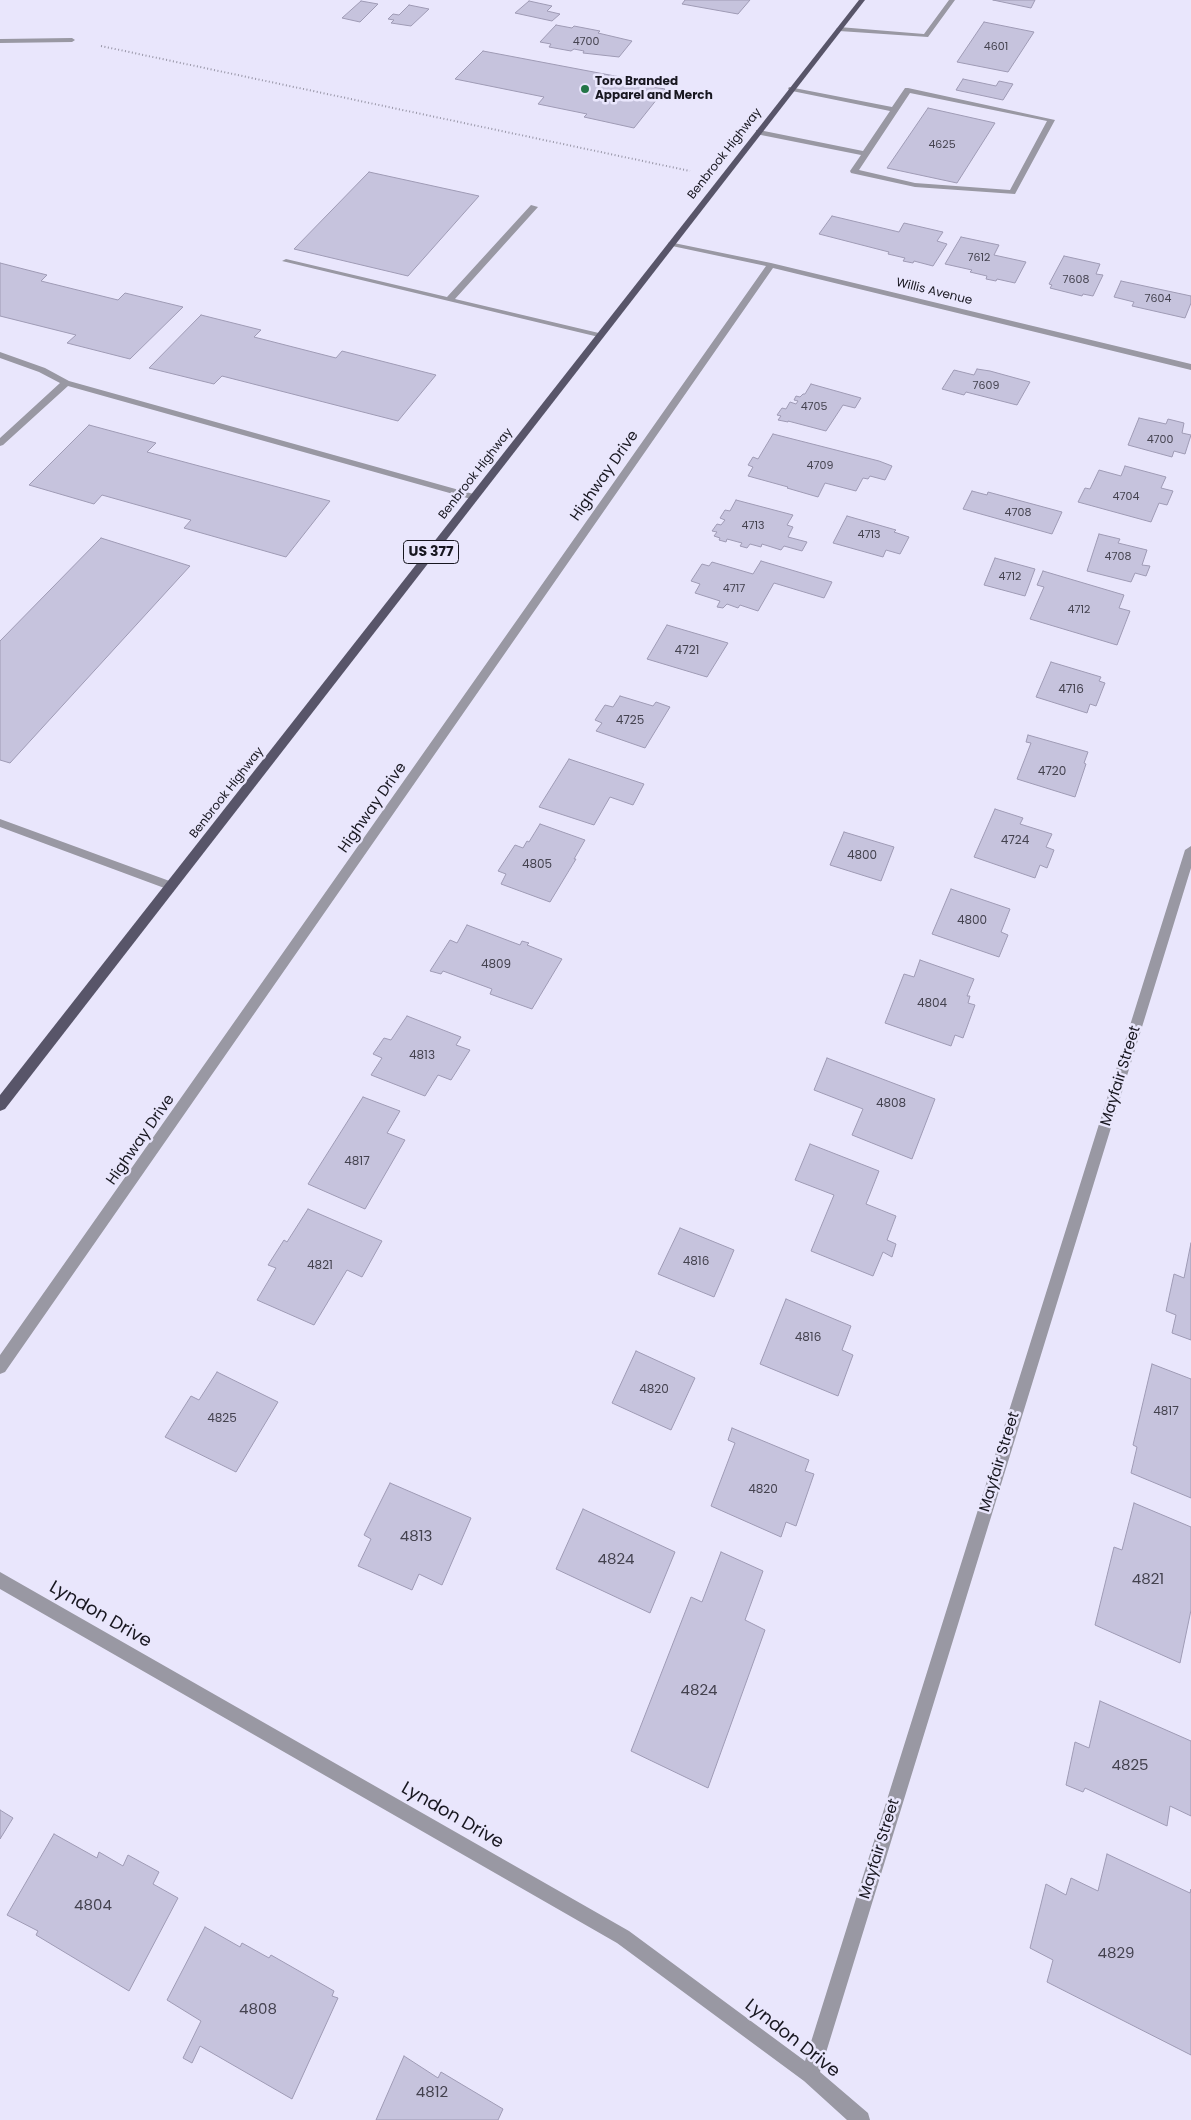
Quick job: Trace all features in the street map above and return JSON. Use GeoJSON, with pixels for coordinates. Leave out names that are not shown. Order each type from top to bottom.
{"type":"FeatureCollection","features":[{"type":"Feature","properties":{"kind":"main road","name":"Benbrook Highway"},"geometry":{"type":"LineString","coordinates":[[0,1105],[862,0]]}},
{"type":"Feature","properties":{"kind":"street"},"geometry":{"type":"LineString","coordinates":[[839,29],[926,36],[952,0]]}},
{"type":"Feature","properties":{"kind":"street"},"geometry":{"type":"LineString","coordinates":[[0,41],[72,40]]}},
{"type":"Feature","properties":{"kind":"street"},"geometry":{"type":"LineString","coordinates":[[792,90],[894,110]]}},
{"type":"Feature","properties":{"kind":"street"},"geometry":{"type":"LineString","coordinates":[[908,90],[1051,120],[1012,192],[915,185],[854,171],[894,110],[908,90]]}},
{"type":"Feature","properties":{"kind":"street"},"geometry":{"type":"LineString","coordinates":[[759,132],[866,154]]}},
{"type":"Feature","properties":{"kind":"street"},"geometry":{"type":"LineString","coordinates":[[449,300],[534,207]]}},
{"type":"Feature","properties":{"kind":"street","name":"Willis Avenue"},"geometry":{"type":"LineString","coordinates":[[672,244],[771,265],[1191,367]]}},
{"type":"Feature","properties":{"kind":"street"},"geometry":{"type":"LineString","coordinates":[[286,261],[600,336]]}},
{"type":"Feature","properties":{"kind":"street","name":"Highway Drive"},"geometry":{"type":"LineString","coordinates":[[0,1367],[771,265]]}},
{"type":"Feature","properties":{"kind":"street"},"geometry":{"type":"LineString","coordinates":[[0,356],[42,370],[66,383],[474,497]]}},
{"type":"Feature","properties":{"kind":"street"},"geometry":{"type":"LineString","coordinates":[[0,443],[66,383]]}},
{"type":"Feature","properties":{"kind":"street"},"geometry":{"type":"LineString","coordinates":[[0,823],[171,886]]}},
{"type":"Feature","properties":{"kind":"street","name":"Mayfair Street"},"geometry":{"type":"LineString","coordinates":[[810,2075],[1191,850]]}},
{"type":"Feature","properties":{"kind":"street","name":"Lyndon Drive"},"geometry":{"type":"LineString","coordinates":[[0,1580],[622,1937],[810,2075],[861,2120]]}},
{"type":"Feature","properties":{"kind":"path"},"geometry":{"type":"LineString","coordinates":[[72,40],[695,172]]}},
{"type":"Feature","properties":{"kind":"building"},"geometry":{"type":"Polygon","coordinates":[[[685,0],[750,0],[738,14],[682,4],[685,0]]]}},
{"type":"Feature","properties":{"kind":"building"},"geometry":{"type":"Polygon","coordinates":[[[993,0],[1035,0],[1031,8],[993,0]]]}},
{"type":"Feature","properties":{"kind":"building"},"geometry":{"type":"Polygon","coordinates":[[[361,1],[378,4],[360,22],[342,18],[361,1]]]}},
{"type":"Feature","properties":{"kind":"building"},"geometry":{"type":"Polygon","coordinates":[[[529,1],[552,6],[547,11],[560,14],[552,21],[515,13],[529,1]]]}},
{"type":"Feature","properties":{"kind":"building"},"geometry":{"type":"Polygon","coordinates":[[[409,5],[429,9],[411,26],[391,23],[394,20],[388,19],[393,14],[399,15],[409,5]]]}},
{"type":"Feature","properties":{"kind":"building"},"geometry":{"type":"Polygon","coordinates":[[[984,22],[1034,32],[1008,72],[957,62],[984,22]]]}},
{"type":"Feature","properties":{"kind":"building"},"geometry":{"type":"Polygon","coordinates":[[[556,25],[600,31],[598,33],[632,41],[619,57],[583,53],[584,51],[574,49],[571,51],[549,47],[551,44],[540,42],[556,25]]]}},
{"type":"Feature","properties":{"kind":"building","name":"Toro Branded Apparel and Merch"},"geometry":{"type":"Polygon","coordinates":[[[483,51],[657,84],[654,87],[665,89],[634,128],[584,117],[587,114],[538,104],[544,97],[455,79],[483,51]]]}},
{"type":"Feature","properties":{"kind":"building"},"geometry":{"type":"Polygon","coordinates":[[[963,79],[996,86],[999,81],[1013,84],[1003,100],[956,90],[963,79]]]}},
{"type":"Feature","properties":{"kind":"building"},"geometry":{"type":"Polygon","coordinates":[[[928,108],[995,123],[957,183],[887,168],[928,108]]]}},
{"type":"Feature","properties":{"kind":"building"},"geometry":{"type":"Polygon","coordinates":[[[369,172],[479,196],[408,276],[294,249],[369,172]]]}},
{"type":"Feature","properties":{"kind":"building"},"geometry":{"type":"Polygon","coordinates":[[[832,216],[899,232],[904,223],[943,232],[937,241],[947,244],[933,266],[914,261],[913,263],[903,261],[905,258],[888,254],[889,252],[819,234],[832,216]]]}},
{"type":"Feature","properties":{"kind":"building"},"geometry":{"type":"Polygon","coordinates":[[[961,237],[999,245],[994,255],[1026,262],[1015,283],[997,279],[996,281],[986,279],[987,276],[970,272],[972,270],[945,264],[961,237]]]}},
{"type":"Feature","properties":{"kind":"building"},"geometry":{"type":"Polygon","coordinates":[[[1064,256],[1100,264],[1096,274],[1103,275],[1093,296],[1083,294],[1082,296],[1050,288],[1052,285],[1049,284],[1064,256]]]}},
{"type":"Feature","properties":{"kind":"building"},"geometry":{"type":"Polygon","coordinates":[[[0,263],[47,275],[41,281],[118,300],[125,293],[183,307],[130,359],[67,343],[76,335],[0,316],[0,263]]]}},
{"type":"Feature","properties":{"kind":"building"},"geometry":{"type":"Polygon","coordinates":[[[1121,281],[1191,296],[1191,303],[1185,318],[1132,306],[1134,302],[1114,297],[1121,281]]]}},
{"type":"Feature","properties":{"kind":"building"},"geometry":{"type":"Polygon","coordinates":[[[201,315],[261,330],[254,337],[336,358],[342,351],[436,375],[398,421],[222,376],[214,384],[149,368],[201,315]]]}},
{"type":"Feature","properties":{"kind":"building"},"geometry":{"type":"Polygon","coordinates":[[[977,369],[1030,382],[1017,405],[966,392],[964,395],[942,389],[954,370],[974,375],[977,369]]]}},
{"type":"Feature","properties":{"kind":"building"},"geometry":{"type":"Polygon","coordinates":[[[811,384],[861,398],[855,408],[843,405],[826,431],[778,420],[781,416],[777,415],[782,408],[786,409],[790,402],[796,404],[798,401],[794,400],[796,396],[800,397],[805,394],[811,384]]]}},
{"type":"Feature","properties":{"kind":"building"},"geometry":{"type":"Polygon","coordinates":[[[1139,418],[1166,424],[1168,419],[1184,423],[1182,433],[1191,435],[1185,454],[1174,451],[1172,457],[1128,445],[1139,418]]]}},
{"type":"Feature","properties":{"kind":"building"},"geometry":{"type":"Polygon","coordinates":[[[89,425],[156,443],[147,452],[330,501],[286,557],[184,528],[191,520],[102,495],[94,504],[29,485],[89,425]]]}},
{"type":"Feature","properties":{"kind":"building"},"geometry":{"type":"Polygon","coordinates":[[[773,434],[892,466],[885,480],[870,476],[868,479],[863,478],[856,491],[825,483],[818,497],[748,476],[753,467],[748,465],[753,457],[758,459],[773,434]]]}},
{"type":"Feature","properties":{"kind":"building"},"geometry":{"type":"Polygon","coordinates":[[[1125,466],[1166,477],[1161,488],[1173,491],[1167,505],[1159,503],[1151,522],[1078,502],[1085,488],[1090,489],[1099,470],[1121,476],[1125,466]]]}},
{"type":"Feature","properties":{"kind":"building"},"geometry":{"type":"Polygon","coordinates":[[[972,491],[987,495],[988,492],[1062,512],[1052,534],[963,509],[972,491]]]}},
{"type":"Feature","properties":{"kind":"building"},"geometry":{"type":"Polygon","coordinates":[[[736,500],[793,515],[787,525],[793,527],[788,537],[807,542],[802,551],[784,546],[781,550],[762,544],[761,547],[750,544],[747,548],[740,546],[742,543],[727,539],[726,542],[719,540],[720,538],[714,536],[717,532],[712,531],[717,524],[721,525],[725,520],[720,518],[725,510],[730,511],[736,500]]]}},
{"type":"Feature","properties":{"kind":"building"},"geometry":{"type":"Polygon","coordinates":[[[847,516],[896,530],[894,532],[909,537],[900,554],[886,550],[883,557],[833,543],[847,516]]]}},
{"type":"Feature","properties":{"kind":"building"},"geometry":{"type":"Polygon","coordinates":[[[1099,534],[1120,539],[1118,543],[1147,550],[1142,565],[1150,566],[1146,576],[1135,573],[1131,582],[1087,571],[1099,534]]]}},
{"type":"Feature","properties":{"kind":"building"},"geometry":{"type":"Polygon","coordinates":[[[101,538],[190,566],[10,763],[0,760],[0,641],[101,538]]]}},
{"type":"Feature","properties":{"kind":"building"},"geometry":{"type":"Polygon","coordinates":[[[995,558],[1035,569],[1025,596],[984,585],[995,558]]]}},
{"type":"Feature","properties":{"kind":"building"},"geometry":{"type":"Polygon","coordinates":[[[761,561],[832,582],[824,598],[774,583],[758,611],[740,605],[738,608],[727,604],[723,608],[717,607],[720,601],[695,593],[700,584],[691,581],[702,564],[709,566],[712,562],[753,574],[761,561]]]}},
{"type":"Feature","properties":{"kind":"building"},"geometry":{"type":"Polygon","coordinates":[[[1043,571],[1124,595],[1119,608],[1130,611],[1117,645],[1030,619],[1044,587],[1037,585],[1043,571]]]}},
{"type":"Feature","properties":{"kind":"building"},"geometry":{"type":"Polygon","coordinates":[[[667,625],[728,643],[707,677],[647,659],[667,625]]]}},
{"type":"Feature","properties":{"kind":"building"},"geometry":{"type":"Polygon","coordinates":[[[1051,662],[1101,677],[1099,681],[1105,683],[1096,706],[1090,704],[1087,713],[1036,697],[1051,662]]]}},
{"type":"Feature","properties":{"kind":"building"},"geometry":{"type":"Polygon","coordinates":[[[620,696],[653,706],[656,702],[670,707],[645,748],[596,731],[602,723],[595,720],[605,705],[613,707],[620,696]]]}},
{"type":"Feature","properties":{"kind":"building"},"geometry":{"type":"Polygon","coordinates":[[[1028,735],[1088,752],[1075,797],[1017,779],[1031,743],[1026,742],[1028,735]]]}},
{"type":"Feature","properties":{"kind":"building"},"geometry":{"type":"Polygon","coordinates":[[[569,759],[644,784],[633,805],[610,797],[594,825],[539,807],[569,759]]]}},
{"type":"Feature","properties":{"kind":"building"},"geometry":{"type":"Polygon","coordinates":[[[995,809],[1023,818],[1020,824],[1052,834],[1046,847],[1054,850],[1047,868],[1040,865],[1035,878],[974,857],[995,809]]]}},
{"type":"Feature","properties":{"kind":"building"},"geometry":{"type":"Polygon","coordinates":[[[540,824],[585,840],[574,859],[576,859],[550,902],[501,884],[506,874],[498,871],[515,845],[523,848],[540,824]]]}},
{"type":"Feature","properties":{"kind":"building"},"geometry":{"type":"Polygon","coordinates":[[[844,832],[894,847],[881,881],[830,865],[844,832]]]}},
{"type":"Feature","properties":{"kind":"building"},"geometry":{"type":"Polygon","coordinates":[[[951,889],[1010,909],[1001,932],[1008,935],[999,957],[932,934],[951,889]]]}},
{"type":"Feature","properties":{"kind":"building"},"geometry":{"type":"Polygon","coordinates":[[[467,925],[520,945],[522,941],[529,943],[527,945],[562,959],[532,1009],[490,994],[492,989],[443,971],[441,974],[430,971],[450,940],[457,943],[467,925]]]}},
{"type":"Feature","properties":{"kind":"building"},"geometry":{"type":"Polygon","coordinates":[[[920,960],[974,979],[967,996],[970,996],[968,1003],[975,1005],[963,1038],[955,1035],[951,1046],[885,1023],[904,974],[914,977],[920,960]]]}},
{"type":"Feature","properties":{"kind":"building"},"geometry":{"type":"Polygon","coordinates":[[[407,1016],[461,1037],[456,1045],[470,1050],[451,1080],[438,1075],[425,1096],[371,1075],[382,1058],[373,1054],[384,1038],[391,1040],[407,1016]]]}},
{"type":"Feature","properties":{"kind":"building"},"geometry":{"type":"Polygon","coordinates":[[[827,1058],[935,1099],[912,1159],[852,1135],[863,1109],[814,1090],[827,1058]]]}},
{"type":"Feature","properties":{"kind":"building"},"geometry":{"type":"Polygon","coordinates":[[[363,1097],[400,1111],[387,1133],[405,1140],[365,1209],[308,1184],[363,1097]]]}},
{"type":"Feature","properties":{"kind":"building"},"geometry":{"type":"Polygon","coordinates":[[[810,1144],[879,1171],[866,1204],[896,1216],[887,1240],[896,1244],[892,1257],[883,1252],[873,1276],[811,1251],[834,1195],[795,1180],[810,1144]]]}},
{"type":"Feature","properties":{"kind":"building"},"geometry":{"type":"Polygon","coordinates":[[[308,1209],[382,1241],[362,1277],[347,1270],[314,1325],[257,1300],[276,1268],[268,1265],[284,1240],[287,1242],[308,1209]]]}},
{"type":"Feature","properties":{"kind":"building"},"geometry":{"type":"Polygon","coordinates":[[[680,1228],[734,1250],[714,1297],[658,1274],[680,1228]]]}},
{"type":"Feature","properties":{"kind":"building"},"geometry":{"type":"Polygon","coordinates":[[[1191,1243],[1191,1340],[1172,1333],[1176,1315],[1166,1311],[1174,1274],[1184,1278],[1191,1243]]]}},
{"type":"Feature","properties":{"kind":"building"},"geometry":{"type":"Polygon","coordinates":[[[786,1299],[851,1326],[842,1350],[853,1355],[838,1396],[760,1364],[786,1299]]]}},
{"type":"Feature","properties":{"kind":"building"},"geometry":{"type":"Polygon","coordinates":[[[636,1351],[695,1378],[671,1430],[612,1403],[636,1351]]]}},
{"type":"Feature","properties":{"kind":"building"},"geometry":{"type":"Polygon","coordinates":[[[1152,1364],[1191,1379],[1191,1498],[1131,1473],[1137,1447],[1133,1445],[1152,1364]]]}},
{"type":"Feature","properties":{"kind":"building"},"geometry":{"type":"Polygon","coordinates":[[[217,1372],[278,1402],[236,1472],[165,1437],[191,1396],[199,1400],[217,1372]]]}},
{"type":"Feature","properties":{"kind":"building"},"geometry":{"type":"Polygon","coordinates":[[[732,1428],[809,1460],[805,1471],[814,1474],[796,1526],[786,1522],[781,1537],[711,1506],[735,1443],[728,1440],[732,1428]]]}},
{"type":"Feature","properties":{"kind":"building"},"geometry":{"type":"Polygon","coordinates":[[[390,1483],[471,1518],[442,1585],[419,1574],[412,1590],[358,1566],[371,1539],[364,1535],[390,1483]]]}},
{"type":"Feature","properties":{"kind":"building"},"geometry":{"type":"Polygon","coordinates":[[[1134,1503],[1191,1527],[1191,1610],[1180,1663],[1095,1625],[1114,1547],[1122,1550],[1134,1503]]]}},
{"type":"Feature","properties":{"kind":"building"},"geometry":{"type":"Polygon","coordinates":[[[583,1509],[675,1552],[650,1613],[556,1569],[583,1509]]]}},
{"type":"Feature","properties":{"kind":"building"},"geometry":{"type":"Polygon","coordinates":[[[721,1552],[763,1571],[745,1620],[765,1630],[708,1788],[631,1751],[691,1597],[702,1602],[721,1552]]]}},
{"type":"Feature","properties":{"kind":"building"},"geometry":{"type":"Polygon","coordinates":[[[1100,1701],[1191,1741],[1191,1816],[1170,1806],[1167,1826],[1085,1788],[1083,1792],[1066,1785],[1075,1742],[1089,1748],[1100,1701]]]}},
{"type":"Feature","properties":{"kind":"building"},"geometry":{"type":"Polygon","coordinates":[[[0,1810],[13,1818],[0,1839],[0,1810]]]}},
{"type":"Feature","properties":{"kind":"building"},"geometry":{"type":"Polygon","coordinates":[[[54,1834],[97,1858],[99,1852],[123,1866],[128,1855],[159,1872],[153,1884],[178,1898],[129,1991],[36,1935],[38,1931],[7,1915],[54,1834]]]}},
{"type":"Feature","properties":{"kind":"building"},"geometry":{"type":"Polygon","coordinates":[[[1107,1854],[1190,1893],[1191,1889],[1191,2055],[1047,1982],[1053,1960],[1030,1948],[1046,1884],[1066,1895],[1071,1878],[1098,1891],[1107,1854]]]}},
{"type":"Feature","properties":{"kind":"building"},"geometry":{"type":"Polygon","coordinates":[[[205,1927],[240,1947],[242,1943],[269,1958],[271,1955],[334,1991],[332,1996],[338,1998],[292,2099],[200,2046],[192,2063],[183,2058],[201,2021],[167,2000],[205,1927]]]}},
{"type":"Feature","properties":{"kind":"building"},"geometry":{"type":"Polygon","coordinates":[[[404,2056],[438,2078],[441,2072],[503,2109],[498,2120],[376,2120],[404,2056]]]}},
{"type":"Feature","properties":{"kind":"place","name":"Toro Branded Apparel and Merch"},"geometry":{"type":"Point","coordinates":[585,89]}}]}
